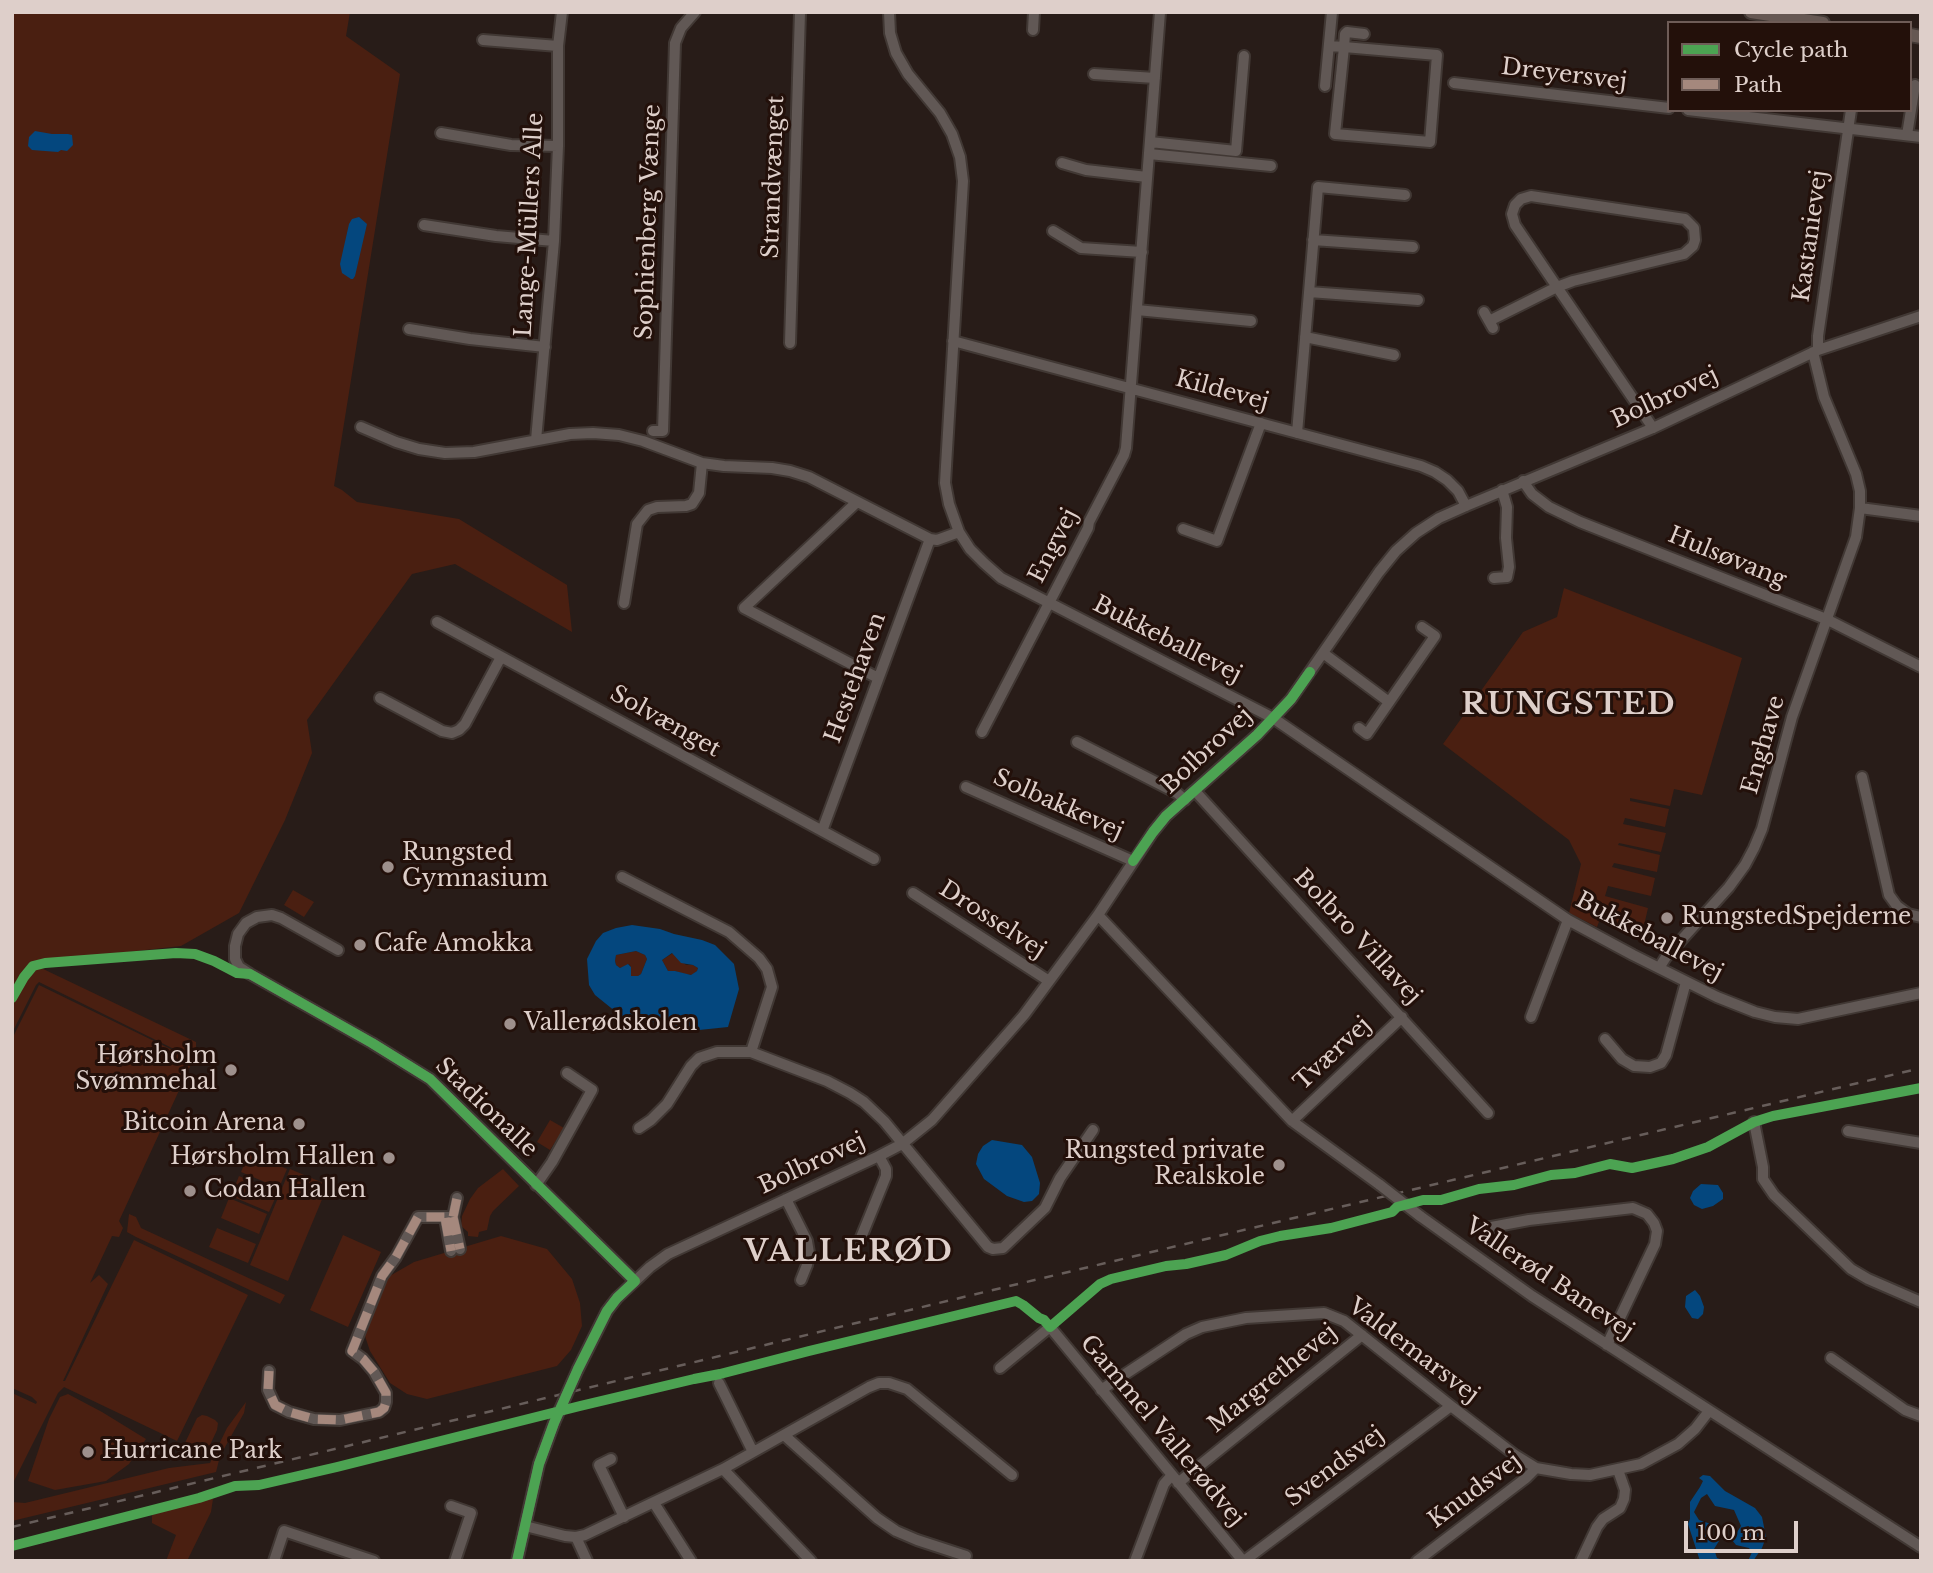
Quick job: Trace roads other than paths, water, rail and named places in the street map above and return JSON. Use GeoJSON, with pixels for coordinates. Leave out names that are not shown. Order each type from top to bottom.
{"type":"FeatureCollection","features":[{"type":"Feature","properties":{"kind":"main road"},"geometry":{"type":"LineString","coordinates":[[1751,12],[1811,21]]}},
{"type":"Feature","properties":{"kind":"street","name":"Lange-Müllers Alle"},"geometry":{"type":"LineString","coordinates":[[536,440],[554,241],[558,46],[562,12]]}},
{"type":"Feature","properties":{"kind":"street","name":"Sophienberg Vænge"},"geometry":{"type":"LineString","coordinates":[[653,431],[663,430],[675,43],[681,28],[695,12]]}},
{"type":"Feature","properties":{"kind":"street","name":"Strandvænget"},"geometry":{"type":"LineString","coordinates":[[790,343],[800,12]]}},
{"type":"Feature","properties":{"kind":"street","name":"Bukkeballevej"},"geometry":{"type":"LineString","coordinates":[[889,12],[890,33],[896,53],[908,74],[940,113],[960,156],[963,181],[945,483],[959,532],[971,549],[1001,578],[1273,718],[1568,920],[1686,982],[1755,1012],[1798,1019],[1921,993]]}},
{"type":"Feature","properties":{"kind":"street"},"geometry":{"type":"LineString","coordinates":[[1033,30],[1034,12]]}},
{"type":"Feature","properties":{"kind":"street","name":"Engvej"},"geometry":{"type":"LineString","coordinates":[[982,732],[1124,455],[1132,388],[1160,12]]}},
{"type":"Feature","properties":{"kind":"street"},"geometry":{"type":"LineString","coordinates":[[1325,86],[1332,12]]}},
{"type":"Feature","properties":{"kind":"street"},"geometry":{"type":"LineString","coordinates":[[1329,46],[1344,47],[1437,55],[1430,142],[1335,134],[1344,47],[1345,34],[1364,34]]}},
{"type":"Feature","properties":{"kind":"street"},"geometry":{"type":"LineString","coordinates":[[483,40],[558,46]]}},
{"type":"Feature","properties":{"kind":"street"},"geometry":{"type":"LineString","coordinates":[[1149,148],[1236,151],[1244,56]]}},
{"type":"Feature","properties":{"kind":"street"},"geometry":{"type":"LineString","coordinates":[[1094,74],[1155,78]]}},
{"type":"Feature","properties":{"kind":"street","name":"Dreyersvej"},"geometry":{"type":"LineString","coordinates":[[1454,83],[1667,108]]}},
{"type":"Feature","properties":{"kind":"street"},"geometry":{"type":"LineString","coordinates":[[1912,104],[1915,85]]}},
{"type":"Feature","properties":{"kind":"street"},"geometry":{"type":"LineString","coordinates":[[1705,112],[1921,137]]}},
{"type":"Feature","properties":{"kind":"street","name":"Kastanievej"},"geometry":{"type":"LineString","coordinates":[[1815,351],[1851,112]]}},
{"type":"Feature","properties":{"kind":"street"},"geometry":{"type":"LineString","coordinates":[[1907,135],[1911,112]]}},
{"type":"Feature","properties":{"kind":"street"},"geometry":{"type":"LineString","coordinates":[[440,133],[511,145],[558,146]]}},
{"type":"Feature","properties":{"kind":"street"},"geometry":{"type":"LineString","coordinates":[[1149,148],[1271,166]]}},
{"type":"Feature","properties":{"kind":"street"},"geometry":{"type":"LineString","coordinates":[[1062,163],[1086,170],[1147,177]]}},
{"type":"Feature","properties":{"kind":"street"},"geometry":{"type":"LineString","coordinates":[[1297,433],[1318,187],[1405,195]]}},
{"type":"Feature","properties":{"kind":"street"},"geometry":{"type":"LineString","coordinates":[[1489,320],[1557,288],[1573,281],[1684,254],[1693,246],[1695,240],[1690,223],[1680,217],[1531,196],[1521,199],[1512,214],[1515,225],[1557,288],[1653,428]]}},
{"type":"Feature","properties":{"kind":"street"},"geometry":{"type":"LineString","coordinates":[[424,225],[496,236],[554,241]]}},
{"type":"Feature","properties":{"kind":"street"},"geometry":{"type":"LineString","coordinates":[[1053,231],[1081,248],[1142,252]]}},
{"type":"Feature","properties":{"kind":"street"},"geometry":{"type":"LineString","coordinates":[[1313,240],[1413,247]]}},
{"type":"Feature","properties":{"kind":"street"},"geometry":{"type":"LineString","coordinates":[[1309,292],[1418,300]]}},
{"type":"Feature","properties":{"kind":"street"},"geometry":{"type":"LineString","coordinates":[[1137,310],[1251,321]]}},
{"type":"Feature","properties":{"kind":"street","name":"Bolbrovej"},"geometry":{"type":"LineString","coordinates":[[517,1561],[540,1464],[554,1423],[607,1311],[617,1298],[650,1267],[678,1248],[879,1156],[902,1144],[932,1120],[1024,1015],[1098,915],[1153,832],[1291,699],[1379,572],[1396,551],[1416,533],[1439,518],[1653,428],[1815,351],[1921,316]]}},
{"type":"Feature","properties":{"kind":"street"},"geometry":{"type":"LineString","coordinates":[[410,329],[545,347]]}},
{"type":"Feature","properties":{"kind":"street"},"geometry":{"type":"LineString","coordinates":[[1305,337],[1394,355]]}},
{"type":"Feature","properties":{"kind":"street","name":"Kildevej"},"geometry":{"type":"LineString","coordinates":[[953,341],[1421,466],[1447,480],[1458,491],[1466,506]]}},
{"type":"Feature","properties":{"kind":"street","name":"Enghave"},"geometry":{"type":"LineString","coordinates":[[1658,968],[1728,887],[1754,848],[1762,829],[1792,718],[1856,537],[1860,491],[1856,474],[1824,397],[1815,351]]}},
{"type":"Feature","properties":{"kind":"street"},"geometry":{"type":"LineString","coordinates":[[1183,529],[1217,541],[1261,423]]}},
{"type":"Feature","properties":{"kind":"street"},"geometry":{"type":"LineString","coordinates":[[361,427],[396,442],[445,453],[474,452],[570,434],[619,435],[702,463],[772,468],[809,477],[930,539],[937,540],[959,532]]}},
{"type":"Feature","properties":{"kind":"street"},"geometry":{"type":"LineString","coordinates":[[624,603],[637,524],[648,510],[692,504],[699,494],[702,463]]}},
{"type":"Feature","properties":{"kind":"street","name":"Hulsøvang"},"geometry":{"type":"LineString","coordinates":[[1523,481],[1532,494],[1580,522],[1826,620],[1921,667]]}},
{"type":"Feature","properties":{"kind":"street"},"geometry":{"type":"LineString","coordinates":[[1494,578],[1507,577],[1509,567],[1507,507],[1502,491]]}},
{"type":"Feature","properties":{"kind":"street"},"geometry":{"type":"LineString","coordinates":[[857,502],[744,608],[878,678]]}},
{"type":"Feature","properties":{"kind":"street"},"geometry":{"type":"LineString","coordinates":[[1860,508],[1921,516]]}},
{"type":"Feature","properties":{"kind":"street","name":"Hestehaven"},"geometry":{"type":"LineString","coordinates":[[822,831],[930,539]]}},
{"type":"Feature","properties":{"kind":"street","name":"Solvænget"},"geometry":{"type":"LineString","coordinates":[[437,622],[874,859]]}},
{"type":"Feature","properties":{"kind":"street"},"geometry":{"type":"LineString","coordinates":[[1359,728],[1367,734],[1434,636],[1422,627]]}},
{"type":"Feature","properties":{"kind":"street"},"geometry":{"type":"LineString","coordinates":[[1323,653],[1390,702]]}},
{"type":"Feature","properties":{"kind":"street"},"geometry":{"type":"LineString","coordinates":[[380,698],[442,731],[452,733],[465,724],[501,657]]}},
{"type":"Feature","properties":{"kind":"street"},"geometry":{"type":"LineString","coordinates":[[1077,742],[1177,793],[1185,800]]}},
{"type":"Feature","properties":{"kind":"street"},"geometry":{"type":"LineString","coordinates":[[1862,777],[1889,895],[1897,906],[1908,914],[1921,917]]}},
{"type":"Feature","properties":{"kind":"street","name":"Solbakkevej"},"geometry":{"type":"LineString","coordinates":[[966,787],[1133,861]]}},
{"type":"Feature","properties":{"kind":"street","name":"Bolbro Villavej"},"geometry":{"type":"LineString","coordinates":[[1195,791],[1488,1112]]}},
{"type":"Feature","properties":{"kind":"street"},"geometry":{"type":"LineString","coordinates":[[622,877],[729,932],[759,958],[767,969],[772,987],[751,1052]]}},
{"type":"Feature","properties":{"kind":"street","name":"Drosselvej"},"geometry":{"type":"LineString","coordinates":[[913,893],[1049,981]]}},
{"type":"Feature","properties":{"kind":"street","name":"Stadionalle"},"geometry":{"type":"LineString","coordinates":[[338,950],[272,915],[257,917],[246,923],[238,934],[235,960],[239,967],[250,974],[430,1079],[635,1281]]}},
{"type":"Feature","properties":{"kind":"street","name":"Vallerød Banevej"},"geometry":{"type":"LineString","coordinates":[[1098,915],[1292,1121],[1532,1296],[1921,1547]]}},
{"type":"Feature","properties":{"kind":"street"},"geometry":{"type":"LineString","coordinates":[[1531,1017],[1568,920]]}},
{"type":"Feature","properties":{"kind":"street"},"geometry":{"type":"LineString","coordinates":[[1605,1039],[1622,1059],[1633,1066],[1650,1067],[1661,1063],[1666,1055],[1686,982]]}},
{"type":"Feature","properties":{"kind":"street","name":"Tværvej"},"geometry":{"type":"LineString","coordinates":[[1292,1121],[1402,1017]]}},
{"type":"Feature","properties":{"kind":"street"},"geometry":{"type":"LineString","coordinates":[[639,1128],[667,1104],[698,1058],[717,1052],[751,1052],[802,1071],[864,1102],[884,1121],[982,1241],[988,1247],[999,1250],[1045,1208],[1060,1178],[1093,1130]]}},
{"type":"Feature","properties":{"kind":"street","name":"Stadionalle"},"geometry":{"type":"LineString","coordinates":[[536,1185],[552,1162],[592,1090],[567,1073]]}},
{"type":"Feature","properties":{"kind":"street"},"geometry":{"type":"LineString","coordinates":[[1754,1122],[1763,1179],[1774,1195],[1851,1269],[1921,1302]]}},
{"type":"Feature","properties":{"kind":"street"},"geometry":{"type":"LineString","coordinates":[[1848,1132],[1921,1143]]}},
{"type":"Feature","properties":{"kind":"street"},"geometry":{"type":"LineString","coordinates":[[860,1240],[886,1176],[886,1169],[879,1156]]}},
{"type":"Feature","properties":{"kind":"street"},"geometry":{"type":"LineString","coordinates":[[456,1250],[449,1217],[457,1198]]}},
{"type":"Feature","properties":{"kind":"street"},"geometry":{"type":"LineString","coordinates":[[786,1199],[807,1241],[809,1253],[801,1280]]}},
{"type":"Feature","properties":{"kind":"street"},"geometry":{"type":"LineString","coordinates":[[1486,1228],[1529,1220],[1633,1208],[1647,1214],[1657,1231],[1656,1244],[1608,1345]]}},
{"type":"Feature","properties":{"kind":"street"},"geometry":{"type":"LineString","coordinates":[[269,1371],[268,1390],[275,1405],[289,1412],[314,1419],[340,1420],[379,1412],[384,1408],[386,1393],[374,1372],[352,1351],[382,1276],[396,1258],[418,1217],[449,1217]]}},
{"type":"Feature","properties":{"kind":"street","name":"Valdemarsvej"},"geometry":{"type":"LineString","coordinates":[[1101,1390],[1186,1334],[1202,1327],[1246,1318],[1324,1313],[1344,1321],[1451,1406],[1536,1468]]}},
{"type":"Feature","properties":{"kind":"street","name":"Gammel Vallerødvej"},"geometry":{"type":"LineString","coordinates":[[1000,1368],[1050,1327],[1243,1561]]}},
{"type":"Feature","properties":{"kind":"street","name":"Margrethevej"},"geometry":{"type":"LineString","coordinates":[[1175,1479],[1362,1335]]}},
{"type":"Feature","properties":{"kind":"street"},"geometry":{"type":"LineString","coordinates":[[1831,1359],[1905,1410],[1921,1416]]}},
{"type":"Feature","properties":{"kind":"street"},"geometry":{"type":"LineString","coordinates":[[719,1383],[753,1452]]}},
{"type":"Feature","properties":{"kind":"street"},"geometry":{"type":"LineString","coordinates":[[525,1526],[565,1536],[585,1535],[723,1469],[879,1383],[907,1389],[1012,1475]]}},
{"type":"Feature","properties":{"kind":"street","name":"Svendsvej"},"geometry":{"type":"LineString","coordinates":[[1243,1561],[1451,1406]]}},
{"type":"Feature","properties":{"kind":"street","name":"Knudsvej"},"geometry":{"type":"LineString","coordinates":[[1417,1561],[1536,1468],[1590,1475],[1641,1464],[1678,1444],[1695,1429],[1709,1411]]}},
{"type":"Feature","properties":{"kind":"street"},"geometry":{"type":"LineString","coordinates":[[784,1435],[877,1518],[896,1531],[966,1556]]}},
{"type":"Feature","properties":{"kind":"street"},"geometry":{"type":"LineString","coordinates":[[611,1459],[599,1465],[624,1517]]}},
{"type":"Feature","properties":{"kind":"street"},"geometry":{"type":"LineString","coordinates":[[723,1469],[811,1561]]}},
{"type":"Feature","properties":{"kind":"street"},"geometry":{"type":"LineString","coordinates":[[1581,1561],[1597,1527],[1603,1519],[1620,1508],[1624,1499],[1625,1490],[1618,1470]]}},
{"type":"Feature","properties":{"kind":"street"},"geometry":{"type":"LineString","coordinates":[[1135,1561],[1164,1484],[1175,1479]]}},
{"type":"Feature","properties":{"kind":"street"},"geometry":{"type":"LineString","coordinates":[[654,1503],[691,1561]]}},
{"type":"Feature","properties":{"kind":"street"},"geometry":{"type":"LineString","coordinates":[[451,1506],[471,1513],[455,1561]]}},
{"type":"Feature","properties":{"kind":"street"},"geometry":{"type":"LineString","coordinates":[[274,1561],[284,1531],[356,1558],[374,1561]]}},
{"type":"Feature","properties":{"kind":"street"},"geometry":{"type":"LineString","coordinates":[[576,1537],[587,1561]]}},
{"type":"Feature","properties":{"kind":"water"},"geometry":{"type":"Polygon","coordinates":[[[35,131],[72,135],[73,145],[67,151],[32,150],[28,146],[29,137],[35,131]]]}},
{"type":"Feature","properties":{"kind":"water"},"geometry":{"type":"Polygon","coordinates":[[[359,217],[367,224],[355,276],[351,279],[342,273],[340,264],[349,224],[352,219],[359,217]]]}},
{"type":"Feature","properties":{"kind":"water"},"geometry":{"type":"Polygon","coordinates":[[[632,925],[660,929],[715,945],[734,964],[739,989],[728,1027],[680,1032],[664,1028],[663,1024],[655,1021],[646,1024],[626,1020],[595,995],[589,985],[587,959],[603,933],[632,925]],[[636,951],[616,955],[616,965],[620,968],[628,964],[631,967],[631,976],[641,974],[647,959],[636,951]],[[672,953],[662,960],[668,971],[691,975],[697,971],[698,968],[681,963],[672,953]]]}},
{"type":"Feature","properties":{"kind":"water"},"geometry":{"type":"Polygon","coordinates":[[[992,1140],[1022,1145],[1032,1157],[1040,1183],[1039,1194],[1032,1201],[1024,1202],[1007,1196],[984,1179],[976,1164],[978,1154],[983,1146],[992,1140]]]}},
{"type":"Feature","properties":{"kind":"water"},"geometry":{"type":"Polygon","coordinates":[[[1701,1184],[1718,1185],[1723,1199],[1702,1209],[1694,1205],[1690,1198],[1701,1184]]]}},
{"type":"Feature","properties":{"kind":"water"},"geometry":{"type":"Polygon","coordinates":[[[1695,1290],[1704,1307],[1703,1314],[1698,1319],[1692,1318],[1685,1307],[1686,1296],[1695,1290]]]}},
{"type":"Feature","properties":{"kind":"water"},"geometry":{"type":"Polygon","coordinates":[[[1703,1475],[1710,1476],[1725,1491],[1755,1508],[1762,1517],[1766,1537],[1753,1561],[1748,1561],[1752,1552],[1749,1548],[1736,1545],[1732,1540],[1741,1526],[1734,1510],[1715,1506],[1707,1494],[1701,1498],[1694,1512],[1699,1520],[1711,1524],[1712,1530],[1705,1534],[1719,1541],[1714,1549],[1717,1558],[1725,1561],[1700,1561],[1688,1524],[1690,1502],[1703,1481],[1699,1478],[1703,1475]]]}},
{"type":"Feature","properties":{"kind":"railway"},"geometry":{"type":"LineString","coordinates":[[12,1527],[1921,1068]]}},
{"type":"Feature","properties":{"kind":"place","name":"Rungsted Gymnasium"},"geometry":{"type":"Point","coordinates":[388,867]}},
{"type":"Feature","properties":{"kind":"place","name":"RungstedSpejderne"},"geometry":{"type":"Point","coordinates":[1667,918]}},
{"type":"Feature","properties":{"kind":"place","name":"Cafe Amokka"},"geometry":{"type":"Point","coordinates":[360,945]}},
{"type":"Feature","properties":{"kind":"place","name":"Vallerødskolen"},"geometry":{"type":"Point","coordinates":[510,1024]}},
{"type":"Feature","properties":{"kind":"place","name":"Hørsholm Svømmehal"},"geometry":{"type":"Point","coordinates":[231,1070]}},
{"type":"Feature","properties":{"kind":"place","name":"Bitcoin Arena"},"geometry":{"type":"Point","coordinates":[299,1124]}},
{"type":"Feature","properties":{"kind":"place","name":"Hørsholm Hallen"},"geometry":{"type":"Point","coordinates":[389,1158]}},
{"type":"Feature","properties":{"kind":"place","name":"Rungsted private Realskole"},"geometry":{"type":"Point","coordinates":[1279,1165]}},
{"type":"Feature","properties":{"kind":"place","name":"Codan Hallen"},"geometry":{"type":"Point","coordinates":[190,1191]}},
{"type":"Feature","properties":{"kind":"place","name":"Hurricane Park"},"geometry":{"type":"Point","coordinates":[88,1452]}},
{"type":"Feature","properties":{"kind":"district","name":"RUNGSTED"},"geometry":{"type":"Point","coordinates":[1569,706]}},
{"type":"Feature","properties":{"kind":"district","name":"VALLERØD"},"geometry":{"type":"Point","coordinates":[849,1253]}}]}
